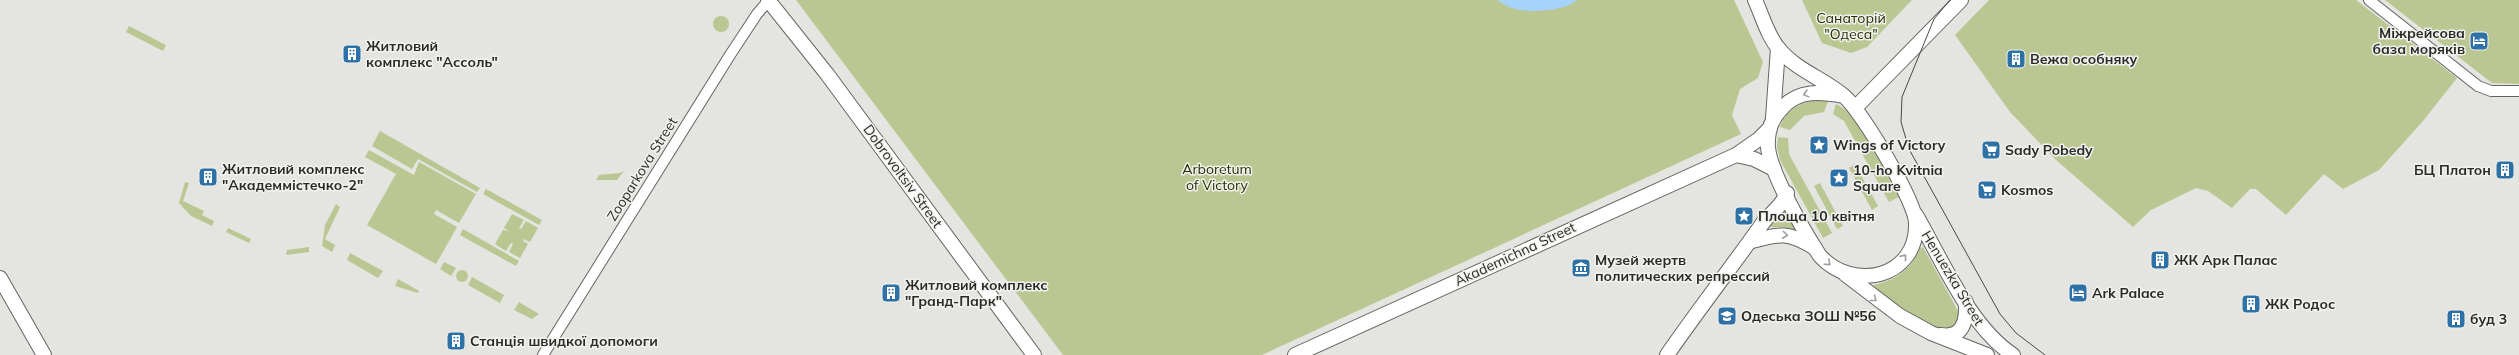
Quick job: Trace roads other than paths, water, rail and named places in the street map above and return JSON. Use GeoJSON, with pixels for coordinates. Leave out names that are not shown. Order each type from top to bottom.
{"type":"FeatureCollection","features":[{"type":"Feature","properties":{"kind":"main road","name":"Dobrovoltsiv Street"},"geometry":{"type":"LineString","coordinates":[[769,0],[827,74],[1034,355]]}},
{"type":"Feature","properties":{"kind":"main road"},"geometry":{"type":"LineString","coordinates":[[1755,0],[1778,48],[1808,73],[1844,96],[1856,107],[1869,126],[1915,213],[1916,233],[1908,253],[1902,261],[1885,273],[1875,276],[1859,277],[1844,274],[1827,264],[1816,249],[1774,169],[1768,148],[1777,86],[1778,48]]}},
{"type":"Feature","properties":{"kind":"main road"},"geometry":{"type":"LineString","coordinates":[[1856,107],[1961,0]]}},
{"type":"Feature","properties":{"kind":"main road"},"geometry":{"type":"LineString","coordinates":[[1771,124],[1786,103],[1805,94],[1821,92],[1844,96]]}},
{"type":"Feature","properties":{"kind":"main road","name":"Akademichna Street"},"geometry":{"type":"LineString","coordinates":[[1295,355],[1736,155],[1759,140],[1771,124]]}},
{"type":"Feature","properties":{"kind":"main road"},"geometry":{"type":"LineString","coordinates":[[1736,155],[1754,159],[1774,169]]}},
{"type":"Feature","properties":{"kind":"main road"},"geometry":{"type":"LineString","coordinates":[[1667,355],[1727,272],[1752,241],[1763,223],[1780,205],[1787,194]]}},
{"type":"Feature","properties":{"kind":"main road","name":"Henuezka Street"},"geometry":{"type":"LineString","coordinates":[[1915,213],[1966,301],[1988,335],[2013,355]]}},
{"type":"Feature","properties":{"kind":"main road"},"geometry":{"type":"LineString","coordinates":[[1752,241],[1774,235],[1788,235],[1816,249]]}},
{"type":"Feature","properties":{"kind":"main road","name":"Henuezka Street"},"geometry":{"type":"LineString","coordinates":[[1844,274],[1883,306],[1931,332],[1987,355]]}},
{"type":"Feature","properties":{"kind":"main road"},"geometry":{"type":"LineString","coordinates":[[0,278],[44,355]]}},
{"type":"Feature","properties":{"kind":"main road"},"geometry":{"type":"LineString","coordinates":[[1931,332],[1945,336],[1958,332],[1965,322],[1966,301]]}},
{"type":"Feature","properties":{"kind":"street","name":"Zooparkova Street"},"geometry":{"type":"LineString","coordinates":[[543,355],[730,55],[757,14],[769,0]]}},
{"type":"Feature","properties":{"kind":"street"},"geometry":{"type":"LineString","coordinates":[[2368,0],[2478,86],[2491,91],[2519,91]]}},
{"type":"Feature","properties":{"kind":"water"},"geometry":{"type":"Polygon","coordinates":[[[1497,0],[1577,0],[1572,4],[1557,9],[1531,11],[1508,7],[1497,0]]]}},
{"type":"Feature","properties":{"kind":"tram line"},"geometry":{"type":"LineString","coordinates":[[1950,0],[1934,19],[1902,97],[1901,122],[1909,149],[2000,314],[2016,333],[2045,355]]}},
{"type":"Feature","properties":{"kind":"place","name":"Міжрейсова база моряків"},"geometry":{"type":"Point","coordinates":[2479,41]}},
{"type":"Feature","properties":{"kind":"place","name":"Житловий комплекс \"Ассоль\""},"geometry":{"type":"Point","coordinates":[352,54]}},
{"type":"Feature","properties":{"kind":"place","name":"Вежа особняку"},"geometry":{"type":"Point","coordinates":[2016,59]}},
{"type":"Feature","properties":{"kind":"place","name":"Wings of Victory"},"geometry":{"type":"Point","coordinates":[1819,145]}},
{"type":"Feature","properties":{"kind":"place","name":"Sady Pobedy"},"geometry":{"type":"Point","coordinates":[1991,150]}},
{"type":"Feature","properties":{"kind":"place","name":"БЦ Платон"},"geometry":{"type":"Point","coordinates":[2505,170]}},
{"type":"Feature","properties":{"kind":"place","name":"Житловий комплекс \"Академмістечко-2\""},"geometry":{"type":"Point","coordinates":[208,177]}},
{"type":"Feature","properties":{"kind":"place","name":"10-ho Kvitnia Square"},"geometry":{"type":"Point","coordinates":[1839,178]}},
{"type":"Feature","properties":{"kind":"place","name":"Kosmos"},"geometry":{"type":"Point","coordinates":[1987,190]}},
{"type":"Feature","properties":{"kind":"place","name":"Площа 10 квітня"},"geometry":{"type":"Point","coordinates":[1744,216]}},
{"type":"Feature","properties":{"kind":"place","name":"ЖК Арк Палас"},"geometry":{"type":"Point","coordinates":[2160,260]}},
{"type":"Feature","properties":{"kind":"place","name":"Музей жертв политических репрессий"},"geometry":{"type":"Point","coordinates":[1581,268]}},
{"type":"Feature","properties":{"kind":"place","name":"Житловий комплекс \"Гранд-Парк\""},"geometry":{"type":"Point","coordinates":[891,293]}},
{"type":"Feature","properties":{"kind":"place","name":"Ark Palace"},"geometry":{"type":"Point","coordinates":[2078,293]}},
{"type":"Feature","properties":{"kind":"place","name":"ЖК Родос"},"geometry":{"type":"Point","coordinates":[2251,304]}},
{"type":"Feature","properties":{"kind":"place","name":"Одеська ЗОШ №56"},"geometry":{"type":"Point","coordinates":[1727,316]}},
{"type":"Feature","properties":{"kind":"place","name":"буд 3"},"geometry":{"type":"Point","coordinates":[2456,319]}},
{"type":"Feature","properties":{"kind":"place","name":"Станція швидкої допомоги"},"geometry":{"type":"Point","coordinates":[456,341]}},
{"type":"Feature","properties":{"kind":"park label","name":"Санаторій \"Одеса\""},"geometry":{"type":"Point","coordinates":[1851,26]}},
{"type":"Feature","properties":{"kind":"park label","name":"Arboretum of Victory"},"geometry":{"type":"Point","coordinates":[1217,178]}}]}
